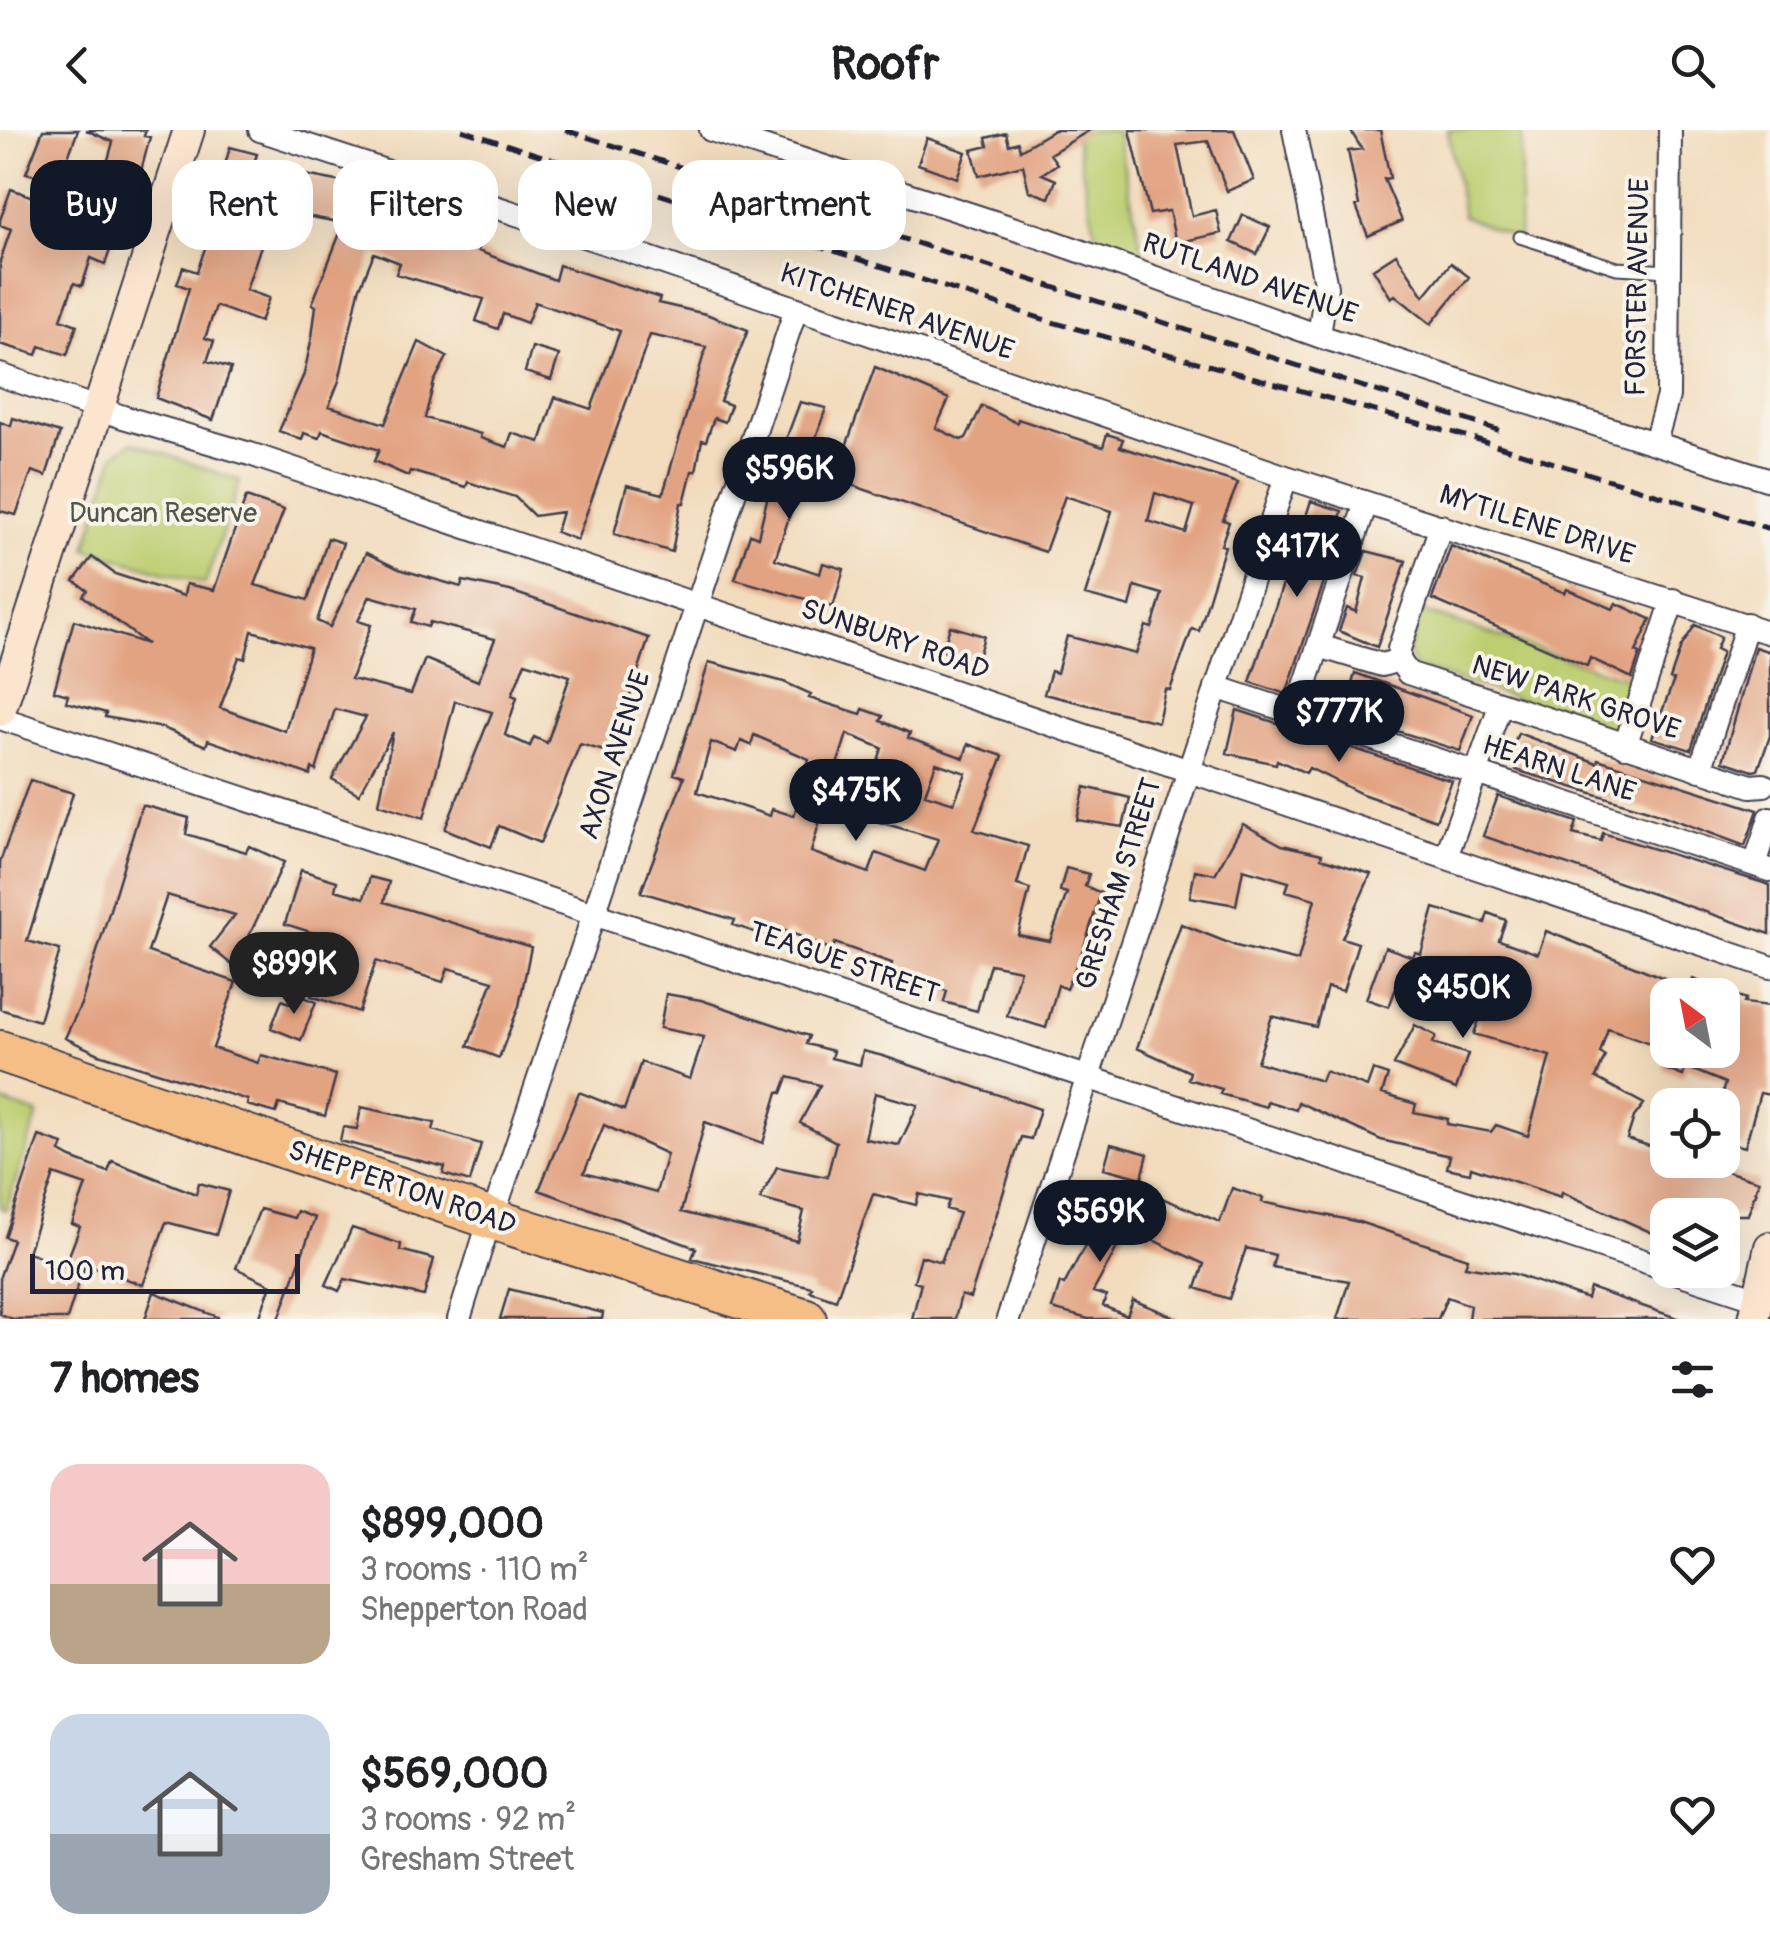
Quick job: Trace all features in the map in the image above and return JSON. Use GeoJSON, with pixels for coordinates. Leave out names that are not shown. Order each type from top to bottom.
{"type":"FeatureCollection","features":[{"type":"Feature","properties":{"kind":"highway","name":"SHEPPERTON ROAD"},"geometry":{"type":"LineString","coordinates":[[0,1051],[738,1319]]}},
{"type":"Feature","properties":{"kind":"highway","name":"SHEPPERTON ROAD"},"geometry":{"type":"LineString","coordinates":[[0,1077],[489,1227],[806,1319]]}},
{"type":"Feature","properties":{"kind":"street"},"geometry":{"type":"LineString","coordinates":[[0,715],[96,409],[190,130]]}},
{"type":"Feature","properties":{"kind":"street","name":"KITCHENER AVENUE"},"geometry":{"type":"LineString","coordinates":[[260,130],[1286,477]]}},
{"type":"Feature","properties":{"kind":"street","name":"RUTLAND AVENUE"},"geometry":{"type":"LineString","coordinates":[[711,130],[1046,239],[1319,336],[1770,480]]}},
{"type":"Feature","properties":{"kind":"street"},"geometry":{"type":"LineString","coordinates":[[1294,130],[1326,286],[1319,336]]}},
{"type":"Feature","properties":{"kind":"street","name":"FORSTER AVENUE"},"geometry":{"type":"LineString","coordinates":[[1655,442],[1668,396],[1670,130]]}},
{"type":"Feature","properties":{"kind":"street","name":"AXON AVENUE"},"geometry":{"type":"LineString","coordinates":[[459,1319],[796,309]]}},
{"type":"Feature","properties":{"kind":"street","name":"SUNBURY ROAD"},"geometry":{"type":"LineString","coordinates":[[0,374],[96,409],[250,454],[1770,966]]}},
{"type":"Feature","properties":{"kind":"street","name":"MYTILENE DRIVE"},"geometry":{"type":"LineString","coordinates":[[1286,477],[1770,633]]}},
{"type":"Feature","properties":{"kind":"street","name":"GRESHAM STREET"},"geometry":{"type":"LineString","coordinates":[[1006,1316],[1286,477]]}},
{"type":"Feature","properties":{"kind":"street"},"geometry":{"type":"LineString","coordinates":[[1296,713],[1366,502]]}},
{"type":"Feature","properties":{"kind":"street"},"geometry":{"type":"LineString","coordinates":[[1400,660],[1399,650],[1441,526]]}},
{"type":"Feature","properties":{"kind":"street"},"geometry":{"type":"LineString","coordinates":[[1625,746],[1673,600]]}},
{"type":"Feature","properties":{"kind":"street"},"geometry":{"type":"LineString","coordinates":[[1700,770],[1747,624]]}},
{"type":"Feature","properties":{"kind":"street","name":"NEW PARK GROVE"},"geometry":{"type":"LineString","coordinates":[[1318,646],[1382,665],[1400,660],[1408,673],[1500,706],[1751,786],[1767,782]]}},
{"type":"Feature","properties":{"kind":"street","name":"HEARN LANE"},"geometry":{"type":"LineString","coordinates":[[1216,686],[1762,868]]}},
{"type":"Feature","properties":{"kind":"street"},"geometry":{"type":"LineString","coordinates":[[1446,858],[1500,706]]}},
{"type":"Feature","properties":{"kind":"street","name":"TEAGUE STREET"},"geometry":{"type":"LineString","coordinates":[[0,715],[1650,1264]]}},
{"type":"Feature","properties":{"kind":"street"},"geometry":{"type":"LineString","coordinates":[[1762,868],[1770,815],[1767,782]]}},
{"type":"Feature","properties":{"kind":"street"},"geometry":{"type":"LineString","coordinates":[[1756,1309],[1770,1246]]}},
{"type":"Feature","properties":{"kind":"street","name":"TEAGUE STREET"},"geometry":{"type":"LineString","coordinates":[[1709,1288],[1756,1309]]}},
{"type":"Feature","properties":{"kind":"lane"},"geometry":{"type":"LineString","coordinates":[[1520,237],[1617,268],[1669,271]]}},
{"type":"Feature","properties":{"kind":"green space"},"geometry":{"type":"Polygon","coordinates":[[[1074,130],[1116,130],[1144,259],[1098,246],[1074,130]]]}},
{"type":"Feature","properties":{"kind":"green space"},"geometry":{"type":"Polygon","coordinates":[[[1448,130],[1522,130],[1519,240],[1463,216],[1448,130]]]}},
{"type":"Feature","properties":{"kind":"green space","name":"Duncan Reserve"},"geometry":{"type":"Polygon","coordinates":[[[132,442],[240,481],[205,584],[86,549],[115,454],[132,442]]]}},
{"type":"Feature","properties":{"kind":"green space"},"geometry":{"type":"Polygon","coordinates":[[[1421,611],[1638,682],[1624,725],[1616,730],[1415,667],[1408,652],[1421,611]]]}},
{"type":"Feature","properties":{"kind":"green space"},"geometry":{"type":"Polygon","coordinates":[[[0,1101],[38,1114],[6,1210],[0,1208],[0,1101]]]}},
{"type":"Feature","properties":{"kind":"building"},"geometry":{"type":"Polygon","coordinates":[[[43,130],[78,130],[67,160],[31,160],[43,130]]]}},
{"type":"Feature","properties":{"kind":"building"},"geometry":{"type":"Polygon","coordinates":[[[86,130],[146,130],[144,136],[150,137],[144,160],[108,160],[113,142],[86,130]]]}},
{"type":"Feature","properties":{"kind":"building"},"geometry":{"type":"Polygon","coordinates":[[[1054,130],[1090,130],[1050,154],[1057,164],[1042,174],[1056,180],[1049,198],[1029,191],[1023,165],[979,176],[972,150],[988,146],[986,138],[1006,133],[1009,145],[1018,142],[1020,150],[1054,130]]]}},
{"type":"Feature","properties":{"kind":"building"},"geometry":{"type":"Polygon","coordinates":[[[1130,130],[1234,130],[1254,180],[1227,191],[1208,141],[1177,145],[1192,216],[1216,210],[1221,233],[1176,243],[1169,211],[1150,214],[1130,130]]]}},
{"type":"Feature","properties":{"kind":"building"},"geometry":{"type":"Polygon","coordinates":[[[1350,130],[1380,130],[1390,178],[1384,179],[1402,221],[1368,236],[1356,206],[1359,205],[1348,151],[1362,149],[1350,130]]]}},
{"type":"Feature","properties":{"kind":"building"},"geometry":{"type":"Polygon","coordinates":[[[927,138],[966,152],[957,178],[918,164],[927,138]]]}},
{"type":"Feature","properties":{"kind":"building"},"geometry":{"type":"Polygon","coordinates":[[[230,147],[257,154],[255,160],[226,160],[230,147]]]}},
{"type":"Feature","properties":{"kind":"building"},"geometry":{"type":"Polygon","coordinates":[[[313,176],[333,180],[333,221],[313,217],[313,176]]]}},
{"type":"Feature","properties":{"kind":"building"},"geometry":{"type":"Polygon","coordinates":[[[11,189],[30,196],[30,250],[110,250],[105,264],[91,258],[82,286],[74,283],[61,319],[77,325],[67,355],[40,346],[37,355],[0,344],[0,261],[11,229],[0,225],[11,189]]]}},
{"type":"Feature","properties":{"kind":"building"},"geometry":{"type":"Polygon","coordinates":[[[1243,215],[1270,227],[1257,254],[1231,242],[1243,215]]]}},
{"type":"Feature","properties":{"kind":"building"},"geometry":{"type":"Polygon","coordinates":[[[204,250],[260,250],[246,290],[269,298],[260,322],[216,306],[205,338],[214,341],[207,361],[231,368],[213,420],[156,398],[189,288],[177,284],[183,267],[197,272],[204,250]]]}},
{"type":"Feature","properties":{"kind":"building"},"geometry":{"type":"Polygon","coordinates":[[[333,250],[478,250],[555,280],[559,265],[660,298],[658,303],[706,314],[748,330],[720,401],[731,405],[725,422],[714,418],[706,441],[702,440],[696,471],[692,471],[681,503],[672,552],[614,534],[627,485],[663,494],[706,347],[650,335],[577,540],[556,532],[562,512],[534,516],[515,497],[468,482],[466,487],[410,471],[408,476],[374,461],[379,450],[322,431],[319,438],[304,433],[302,440],[279,431],[304,374],[316,306],[312,304],[333,250]],[[374,253],[359,290],[339,381],[329,406],[385,424],[419,342],[447,357],[434,382],[425,418],[481,434],[480,438],[507,447],[512,433],[540,442],[555,397],[591,409],[620,331],[535,302],[527,323],[503,314],[498,329],[476,321],[484,299],[396,274],[400,263],[374,253]]]}},
{"type":"Feature","properties":{"kind":"building"},"geometry":{"type":"Polygon","coordinates":[[[1396,254],[1424,296],[1451,263],[1469,277],[1431,324],[1395,295],[1391,298],[1373,269],[1396,254]]]}},
{"type":"Feature","properties":{"kind":"building"},"geometry":{"type":"Polygon","coordinates":[[[532,347],[559,355],[551,380],[525,372],[532,347]]]}},
{"type":"Feature","properties":{"kind":"building"},"geometry":{"type":"Polygon","coordinates":[[[875,367],[949,399],[936,428],[961,440],[966,438],[982,406],[1017,423],[1018,419],[1103,447],[1107,434],[1123,439],[1120,447],[1238,483],[1223,520],[1229,522],[1221,545],[1225,546],[1199,631],[1192,629],[1170,690],[1165,689],[1158,722],[1044,694],[1051,671],[1057,673],[1067,636],[1136,654],[1146,626],[1152,628],[1162,594],[1135,586],[1130,607],[1085,595],[1112,511],[1065,496],[1045,552],[834,479],[875,367]],[[1155,493],[1148,521],[1186,533],[1194,506],[1155,493]]]}},
{"type":"Feature","properties":{"kind":"building"},"geometry":{"type":"Polygon","coordinates":[[[800,402],[826,408],[775,559],[820,574],[823,563],[844,569],[833,607],[735,579],[750,534],[758,537],[773,474],[800,402]]]}},
{"type":"Feature","properties":{"kind":"building"},"geometry":{"type":"Polygon","coordinates":[[[13,418],[60,433],[46,476],[32,471],[16,515],[0,511],[0,422],[11,426],[13,418]]]}},
{"type":"Feature","properties":{"kind":"building"},"geometry":{"type":"Polygon","coordinates":[[[246,497],[284,510],[255,585],[308,600],[328,538],[343,543],[317,621],[330,627],[366,553],[399,569],[461,587],[463,581],[510,591],[649,638],[611,753],[580,744],[540,843],[499,826],[491,847],[445,829],[492,712],[455,701],[424,818],[379,804],[393,732],[359,794],[332,779],[366,717],[335,709],[316,771],[312,768],[310,775],[208,740],[206,746],[163,728],[105,717],[106,713],[66,702],[68,695],[54,691],[74,620],[147,644],[83,596],[87,590],[74,581],[92,557],[115,574],[184,596],[186,584],[214,590],[246,497]],[[370,596],[358,621],[371,625],[351,679],[411,694],[425,659],[478,681],[495,639],[430,622],[428,627],[411,622],[416,609],[370,596]],[[252,631],[245,659],[239,657],[220,708],[285,731],[310,648],[252,631]],[[525,662],[512,695],[517,697],[505,735],[530,746],[534,737],[547,743],[570,676],[525,662]]]}},
{"type":"Feature","properties":{"kind":"building"},"geometry":{"type":"Polygon","coordinates":[[[1311,501],[1342,511],[1340,519],[1344,520],[1340,535],[1333,533],[1321,568],[1328,570],[1286,694],[1250,682],[1311,501]]]}},
{"type":"Feature","properties":{"kind":"building"},"geometry":{"type":"Polygon","coordinates":[[[1451,546],[1565,593],[1567,589],[1613,609],[1616,603],[1651,619],[1636,652],[1640,654],[1632,678],[1590,658],[1587,666],[1432,599],[1451,546]]]}},
{"type":"Feature","properties":{"kind":"building"},"geometry":{"type":"Polygon","coordinates":[[[1366,551],[1406,561],[1377,647],[1339,631],[1347,608],[1356,612],[1365,578],[1357,576],[1366,551]]]}},
{"type":"Feature","properties":{"kind":"building"},"geometry":{"type":"Polygon","coordinates":[[[1695,625],[1721,637],[1716,649],[1722,652],[1691,750],[1652,738],[1674,680],[1670,679],[1681,647],[1695,625]]]}},
{"type":"Feature","properties":{"kind":"building"},"geometry":{"type":"Polygon","coordinates":[[[950,626],[984,636],[977,661],[943,651],[950,626]]]}},
{"type":"Feature","properties":{"kind":"building"},"geometry":{"type":"Polygon","coordinates":[[[1755,647],[1770,652],[1770,736],[1758,770],[1753,771],[1723,761],[1755,647]]]}},
{"type":"Feature","properties":{"kind":"building"},"geometry":{"type":"Polygon","coordinates":[[[709,662],[784,682],[811,694],[809,698],[861,714],[863,709],[883,716],[881,721],[910,733],[908,738],[964,758],[968,744],[1003,756],[974,830],[1028,846],[1017,885],[1030,889],[1018,935],[1050,941],[1067,893],[1060,891],[1066,868],[1089,874],[1085,886],[1101,893],[1066,989],[1058,985],[1046,1028],[1007,1016],[1020,970],[990,964],[977,1011],[944,1002],[947,991],[889,972],[892,963],[835,943],[832,950],[785,930],[782,941],[733,925],[735,920],[641,892],[684,777],[674,774],[709,662]],[[847,734],[832,781],[869,790],[882,748],[847,734]],[[754,735],[751,745],[741,741],[737,752],[711,742],[697,792],[770,816],[772,809],[794,816],[809,759],[754,735]],[[936,763],[925,794],[954,803],[966,773],[936,763]],[[824,806],[811,852],[869,873],[876,853],[925,871],[938,839],[824,806]]]}},
{"type":"Feature","properties":{"kind":"building"},"geometry":{"type":"Polygon","coordinates":[[[1355,673],[1473,715],[1460,751],[1344,714],[1355,673]]]}},
{"type":"Feature","properties":{"kind":"building"},"geometry":{"type":"Polygon","coordinates":[[[1237,710],[1452,781],[1436,820],[1362,794],[1309,768],[1306,773],[1277,760],[1276,764],[1227,753],[1237,710]]]}},
{"type":"Feature","properties":{"kind":"building"},"geometry":{"type":"Polygon","coordinates":[[[1518,733],[1597,763],[1598,759],[1758,810],[1745,846],[1648,810],[1516,770],[1519,763],[1508,759],[1518,733]]]}},
{"type":"Feature","properties":{"kind":"building"},"geometry":{"type":"Polygon","coordinates":[[[30,780],[73,793],[27,941],[60,950],[39,1021],[0,1009],[0,862],[30,780]]]}},
{"type":"Feature","properties":{"kind":"building"},"geometry":{"type":"Polygon","coordinates":[[[1085,787],[1130,798],[1123,827],[1077,820],[1085,787]]]}},
{"type":"Feature","properties":{"kind":"building"},"geometry":{"type":"Polygon","coordinates":[[[1498,796],[1577,822],[1573,834],[1601,841],[1603,833],[1770,885],[1770,934],[1483,836],[1498,796]]]}},
{"type":"Feature","properties":{"kind":"building"},"geometry":{"type":"Polygon","coordinates":[[[142,805],[189,818],[186,834],[246,852],[249,846],[284,862],[248,938],[256,944],[237,969],[210,947],[235,915],[167,895],[148,952],[236,982],[213,1048],[258,1063],[261,1055],[336,1075],[325,1116],[279,1104],[276,1113],[247,1105],[248,1100],[99,1054],[65,1038],[81,1004],[142,805]]]}},
{"type":"Feature","properties":{"kind":"building"},"geometry":{"type":"Polygon","coordinates":[[[1243,824],[1282,845],[1322,854],[1321,858],[1371,874],[1342,938],[1358,943],[1343,991],[1327,987],[1316,1027],[1272,1016],[1257,1062],[1321,1081],[1325,1071],[1367,1087],[1373,1070],[1388,1075],[1382,1094],[1416,1104],[1414,1112],[1448,1119],[1447,1124],[1491,1132],[1496,1125],[1528,1136],[1550,1056],[1474,1034],[1479,1020],[1453,1011],[1459,994],[1400,977],[1389,1007],[1366,999],[1385,947],[1413,957],[1415,952],[1421,954],[1434,908],[1485,923],[1488,913],[1506,920],[1499,940],[1538,954],[1546,931],[1664,978],[1650,978],[1650,1043],[1608,1028],[1600,1053],[1605,1056],[1596,1078],[1644,1104],[1634,1117],[1627,1139],[1650,1146],[1650,1178],[1740,1175],[1759,1181],[1748,1215],[1740,1215],[1740,1198],[1650,1198],[1650,1232],[1562,1192],[1561,1197],[1471,1167],[1470,1173],[1447,1168],[1450,1156],[1381,1140],[1298,1102],[1296,1110],[1267,1101],[1266,1107],[1220,1094],[1222,1089],[1188,1079],[1190,1072],[1137,1048],[1181,924],[1236,946],[1298,961],[1315,899],[1286,891],[1289,882],[1243,869],[1236,905],[1190,897],[1195,870],[1215,874],[1243,824]]]}},
{"type":"Feature","properties":{"kind":"building"},"geometry":{"type":"Polygon","coordinates":[[[301,870],[337,881],[335,890],[364,898],[370,877],[389,882],[384,902],[531,947],[519,1006],[499,1058],[468,1046],[493,981],[448,968],[443,982],[376,961],[359,1012],[311,996],[330,938],[285,924],[301,870]]]}},
{"type":"Feature","properties":{"kind":"building"},"geometry":{"type":"Polygon","coordinates":[[[296,994],[316,1002],[301,1040],[271,1028],[282,1000],[292,1004],[296,994]]]}},
{"type":"Feature","properties":{"kind":"building"},"geometry":{"type":"Polygon","coordinates":[[[666,994],[701,1000],[809,1036],[806,1044],[833,1051],[831,1058],[860,1065],[863,1051],[1040,1109],[1031,1139],[1021,1137],[970,1298],[961,1295],[955,1319],[912,1319],[921,1283],[914,1281],[921,1256],[941,1262],[959,1213],[946,1209],[949,1201],[919,1194],[916,1205],[873,1194],[836,1300],[810,1291],[812,1287],[692,1258],[696,1248],[539,1190],[579,1092],[624,1110],[641,1062],[690,1079],[704,1037],[660,1028],[666,994]],[[788,1077],[782,1093],[778,1092],[763,1143],[705,1122],[681,1212],[797,1241],[804,1211],[760,1199],[777,1167],[827,1177],[836,1142],[800,1123],[820,1085],[788,1077]],[[875,1093],[865,1139],[899,1145],[918,1105],[875,1093]],[[604,1125],[584,1173],[656,1193],[667,1154],[604,1125]]]}},
{"type":"Feature","properties":{"kind":"building"},"geometry":{"type":"Polygon","coordinates":[[[1740,997],[1746,999],[1744,1003],[1770,1006],[1770,1095],[1760,1093],[1745,1147],[1740,1146],[1740,1088],[1724,1088],[1725,1083],[1688,1068],[1740,1068],[1740,997]]]}},
{"type":"Feature","properties":{"kind":"building"},"geometry":{"type":"Polygon","coordinates":[[[1415,1025],[1436,1036],[1433,1043],[1468,1054],[1456,1089],[1394,1065],[1415,1025]]]}},
{"type":"Feature","properties":{"kind":"building"},"geometry":{"type":"Polygon","coordinates":[[[1662,1068],[1686,1068],[1683,1076],[1662,1068]]]}},
{"type":"Feature","properties":{"kind":"building"},"geometry":{"type":"Polygon","coordinates":[[[361,1107],[435,1123],[433,1130],[481,1144],[470,1182],[443,1174],[445,1167],[340,1141],[343,1127],[357,1129],[361,1107]]]}},
{"type":"Feature","properties":{"kind":"building"},"geometry":{"type":"Polygon","coordinates":[[[39,1136],[63,1144],[60,1152],[71,1158],[108,1172],[112,1161],[196,1194],[199,1183],[229,1191],[216,1235],[166,1222],[143,1285],[85,1264],[67,1319],[13,1319],[0,1314],[0,1276],[13,1240],[5,1237],[39,1136]],[[54,1174],[28,1252],[65,1266],[80,1227],[72,1224],[86,1185],[54,1174]]]}},
{"type":"Feature","properties":{"kind":"building"},"geometry":{"type":"Polygon","coordinates":[[[1111,1144],[1148,1154],[1142,1178],[1104,1168],[1111,1144]]]}},
{"type":"Feature","properties":{"kind":"building"},"geometry":{"type":"Polygon","coordinates":[[[1232,1188],[1263,1198],[1262,1202],[1359,1222],[1468,1258],[1465,1266],[1514,1274],[1587,1299],[1590,1288],[1680,1319],[1468,1319],[1470,1305],[1447,1297],[1438,1319],[1337,1319],[1349,1281],[1272,1267],[1275,1255],[1246,1248],[1229,1299],[1196,1288],[1204,1264],[1144,1236],[1162,1198],[1220,1222],[1232,1188]]]}},
{"type":"Feature","properties":{"kind":"building"},"geometry":{"type":"Polygon","coordinates":[[[1096,1190],[1134,1204],[1126,1231],[1093,1292],[1106,1296],[1103,1306],[1127,1316],[1133,1300],[1179,1319],[1088,1319],[1052,1309],[1060,1283],[1064,1285],[1098,1221],[1086,1217],[1096,1190]]]}},
{"type":"Feature","properties":{"kind":"building"},"geometry":{"type":"Polygon","coordinates":[[[260,1209],[294,1218],[297,1211],[315,1218],[279,1319],[259,1319],[271,1285],[236,1268],[260,1209]]]}},
{"type":"Feature","properties":{"kind":"building"},"geometry":{"type":"Polygon","coordinates":[[[352,1228],[401,1244],[400,1250],[434,1259],[424,1296],[345,1279],[339,1291],[326,1285],[352,1228]]]}},
{"type":"Feature","properties":{"kind":"building"},"geometry":{"type":"Polygon","coordinates":[[[509,1289],[603,1313],[602,1319],[500,1319],[509,1289]]]}},
{"type":"Feature","properties":{"kind":"building"},"geometry":{"type":"Polygon","coordinates":[[[154,1292],[218,1317],[218,1319],[145,1319],[154,1292]]]}},
{"type":"Feature","properties":{"kind":"railway"},"geometry":{"type":"LineString","coordinates":[[462,130],[1052,322],[1469,437],[1770,529]]}},
{"type":"Feature","properties":{"kind":"railway"},"geometry":{"type":"LineString","coordinates":[[565,130],[1504,432]]}}]}
